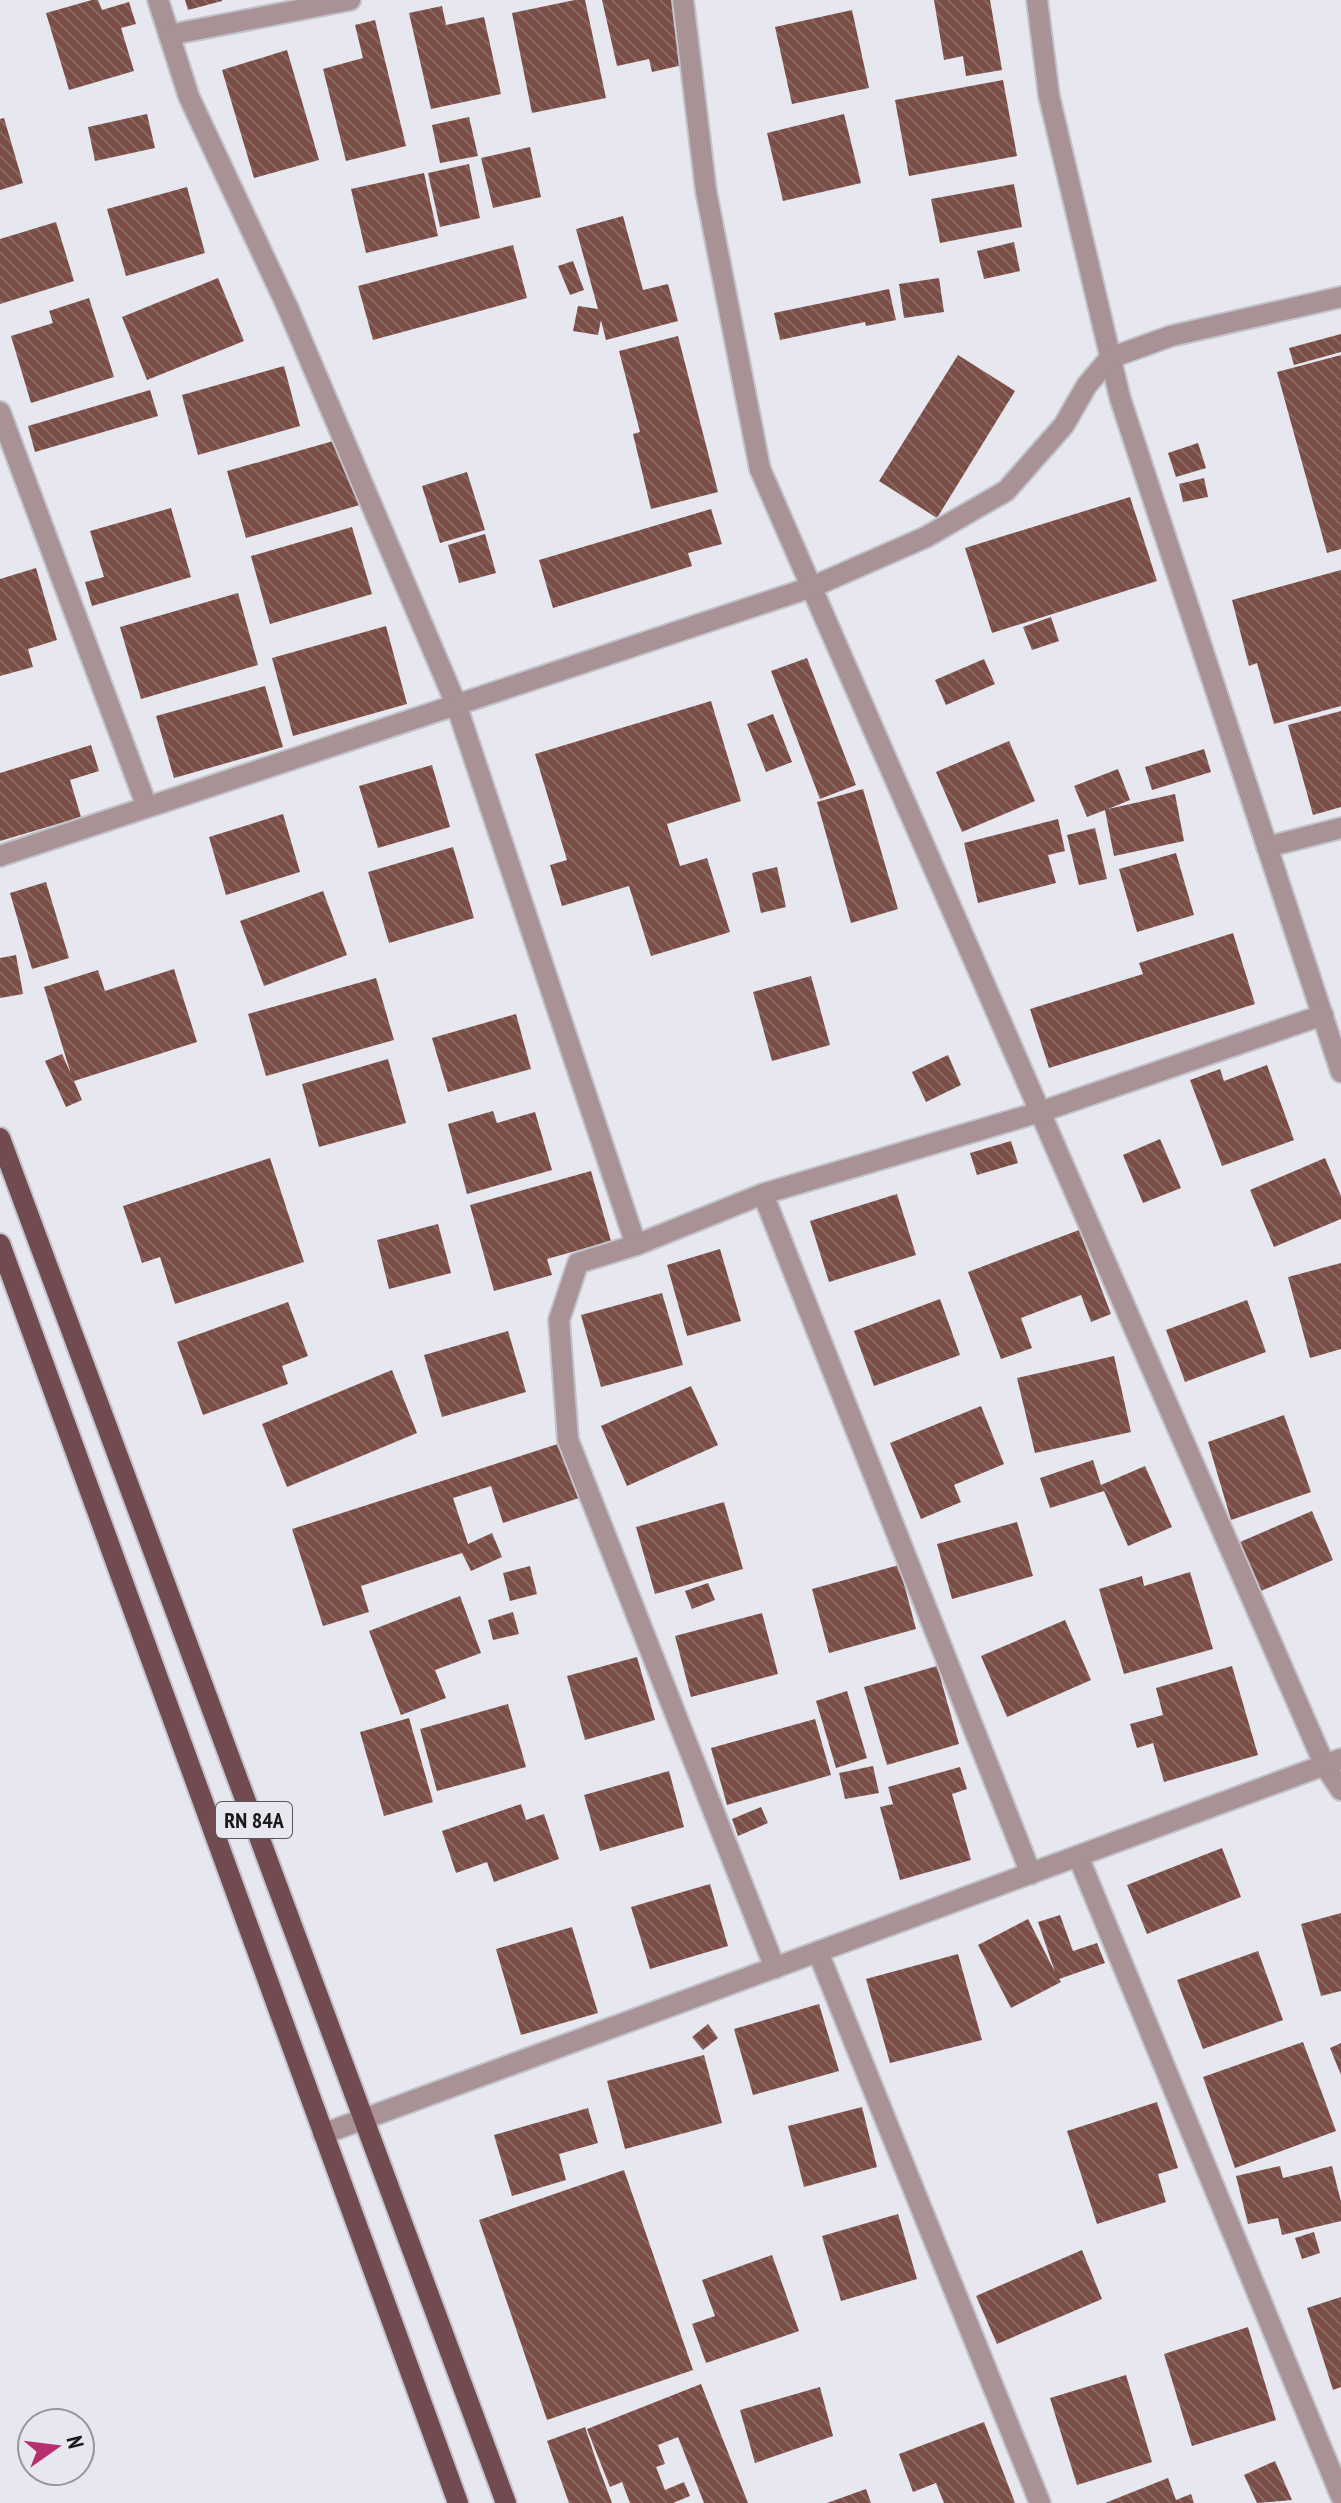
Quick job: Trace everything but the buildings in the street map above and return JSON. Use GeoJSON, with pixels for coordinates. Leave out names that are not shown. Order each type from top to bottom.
{"type":"FeatureCollection","features":[{"type":"Feature","properties":{"kind":"main road","name":"RN 84A"},"geometry":{"type":"LineString","coordinates":[[0,1138],[506,2503]]}},
{"type":"Feature","properties":{"kind":"main road","name":"RN 84A"},"geometry":{"type":"LineString","coordinates":[[0,1244],[458,2503]]}},
{"type":"Feature","properties":{"kind":"street"},"geometry":{"type":"LineString","coordinates":[[158,0],[189,97],[287,306],[456,704],[636,1245]]}},
{"type":"Feature","properties":{"kind":"street"},"geometry":{"type":"LineString","coordinates":[[169,35],[350,0]]}},
{"type":"Feature","properties":{"kind":"street"},"geometry":{"type":"LineString","coordinates":[[683,0],[706,191],[760,469],[1040,1112],[1333,1762],[1341,1790]]}},
{"type":"Feature","properties":{"kind":"street"},"geometry":{"type":"LineString","coordinates":[[1037,0],[1049,96],[1120,398],[1341,1072]]}},
{"type":"Feature","properties":{"kind":"street"},"geometry":{"type":"LineString","coordinates":[[0,856],[812,587],[926,537],[1006,491],[1064,425],[1087,385],[1110,358],[1171,336],[1341,297]]}},
{"type":"Feature","properties":{"kind":"street"},"geometry":{"type":"LineString","coordinates":[[0,412],[147,807]]}},
{"type":"Feature","properties":{"kind":"street"},"geometry":{"type":"LineString","coordinates":[[1267,847],[1341,828]]}},
{"type":"Feature","properties":{"kind":"street"},"geometry":{"type":"LineString","coordinates":[[775,1968],[568,1440],[559,1320],[578,1263],[636,1245],[763,1194],[1040,1112],[1323,1015]]}},
{"type":"Feature","properties":{"kind":"street"},"geometry":{"type":"LineString","coordinates":[[763,1194],[1031,1874]]}},
{"type":"Feature","properties":{"kind":"street"},"geometry":{"type":"LineString","coordinates":[[323,2134],[1333,1762]]}},
{"type":"Feature","properties":{"kind":"street"},"geometry":{"type":"LineString","coordinates":[[1078,1856],[1341,2496]]}},
{"type":"Feature","properties":{"kind":"street"},"geometry":{"type":"LineString","coordinates":[[818,1952],[1040,2503]]}}]}
